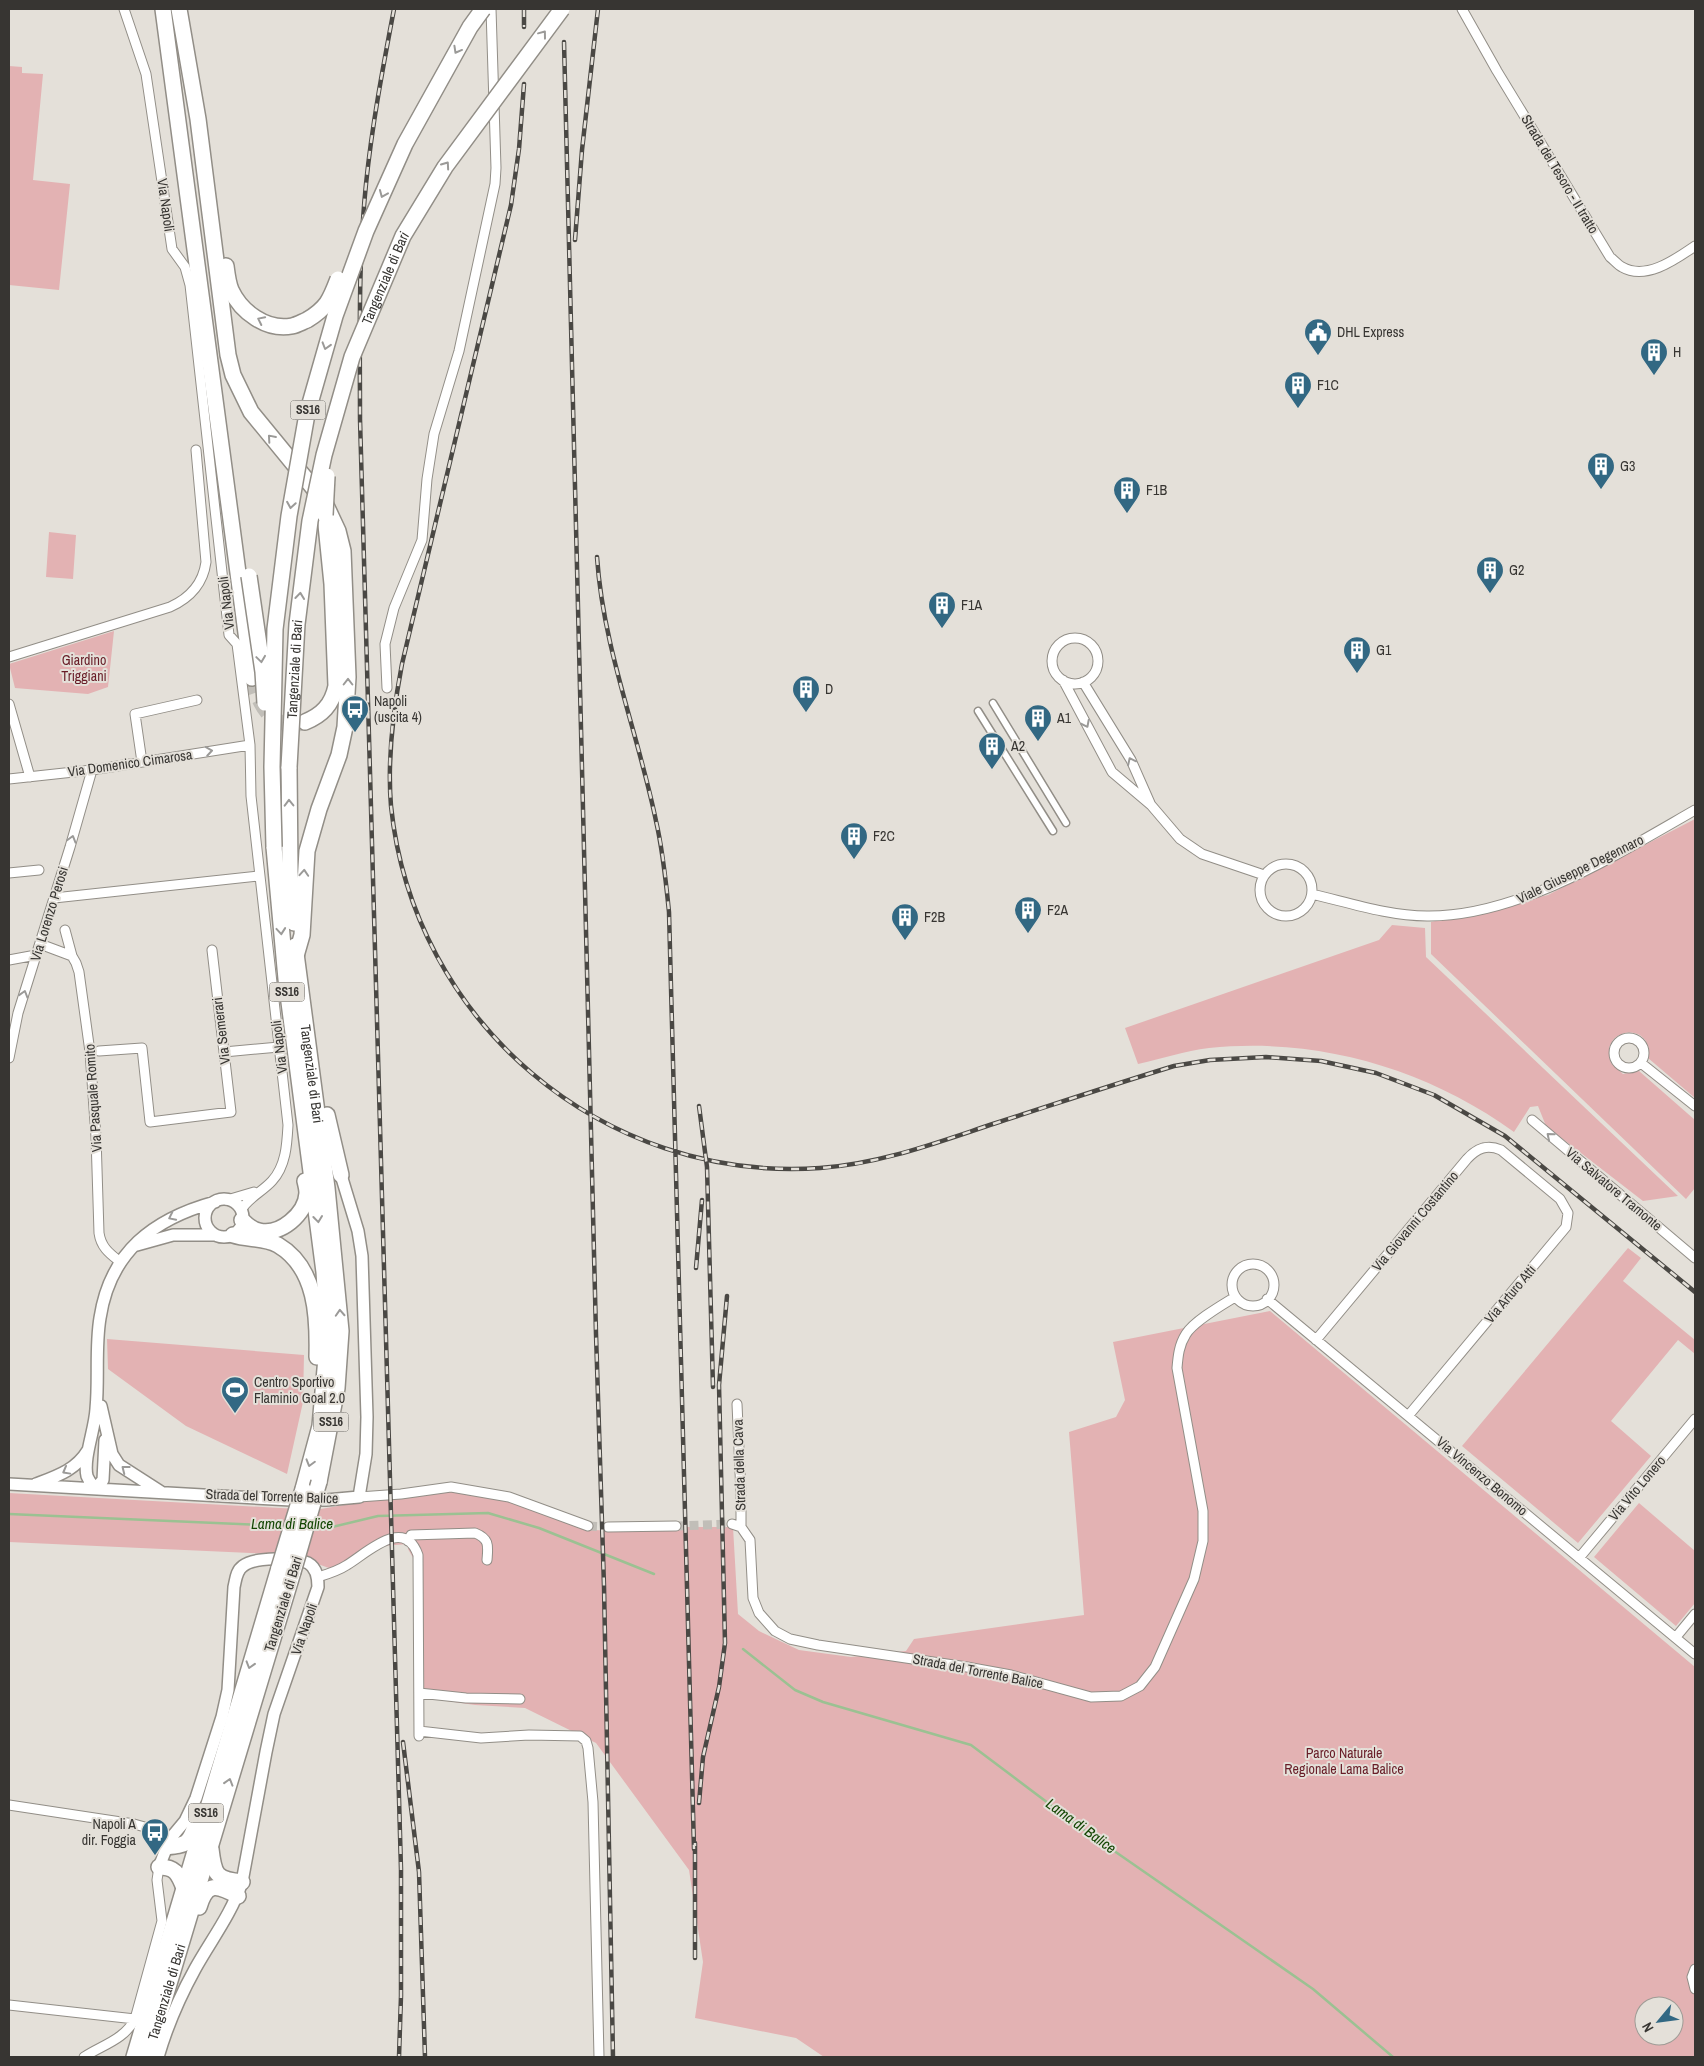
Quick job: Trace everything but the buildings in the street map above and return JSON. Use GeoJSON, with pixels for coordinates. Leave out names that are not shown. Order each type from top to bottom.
{"type":"FeatureCollection","features":[{"type":"Feature","properties":{"kind":"highway"},"geometry":{"type":"LineString","coordinates":[[163,9],[252,678]]}},
{"type":"Feature","properties":{"kind":"highway"},"geometry":{"type":"LineString","coordinates":[[167,9],[184,94],[263,672],[274,847]]}},
{"type":"Feature","properties":{"kind":"highway"},"geometry":{"type":"LineString","coordinates":[[179,9],[198,119],[228,355],[233,376],[251,412],[324,501],[338,531],[343,551],[348,677],[345,728],[339,755],[318,809],[306,851],[302,935],[296,956]]}},
{"type":"Feature","properties":{"kind":"highway"},"geometry":{"type":"LineString","coordinates":[[184,9],[203,82],[231,289],[239,302],[249,314],[262,322],[276,326],[292,326],[307,320],[320,312],[329,302],[351,244],[366,231]]}},
{"type":"Feature","properties":{"kind":"highway","name":"Tangenziale di Bari"},"geometry":{"type":"LineString","coordinates":[[147,2057],[210,1846],[286,1570],[303,1489],[320,1426],[323,1402],[328,1335],[324,1272],[286,979],[274,847],[272,767],[275,628],[289,516],[307,414],[316,380],[335,316],[366,231],[405,144],[470,27],[483,9]]}},
{"type":"Feature","properties":{"kind":"highway","name":"Tangenziale di Bari"},"geometry":{"type":"LineString","coordinates":[[134,2057],[212,1795],[286,1570],[319,1482],[333,1414],[340,1362],[340,1304],[327,1188],[296,956],[290,872],[289,767],[302,575],[310,521],[324,454],[352,357],[404,236],[445,167],[562,9]]}},
{"type":"Feature","properties":{"kind":"highway"},"geometry":{"type":"LineString","coordinates":[[305,722],[322,713],[330,702],[336,686],[332,584],[326,515],[327,474],[336,410]]}},
{"type":"Feature","properties":{"kind":"highway"},"geometry":{"type":"LineString","coordinates":[[304,1020],[320,1073],[329,1130],[341,1175]]}},
{"type":"Feature","properties":{"kind":"highway"},"geometry":{"type":"LineString","coordinates":[[241,1215],[250,1227],[258,1231],[269,1231],[290,1222],[303,1207],[307,1194],[291,1074],[295,1048]]}},
{"type":"Feature","properties":{"kind":"highway"},"geometry":{"type":"LineString","coordinates":[[233,1235],[266,1240],[278,1245],[299,1265],[308,1280],[317,1314],[317,1364],[323,1402]]}},
{"type":"Feature","properties":{"kind":"highway"},"geometry":{"type":"LineString","coordinates":[[168,1843],[182,1845],[191,1839],[201,1805],[212,1795]]}},
{"type":"Feature","properties":{"kind":"highway"},"geometry":{"type":"LineString","coordinates":[[210,1846],[213,1866],[217,1875],[240,1889]]}},
{"type":"Feature","properties":{"kind":"highway"},"geometry":{"type":"LineString","coordinates":[[158,1867],[170,1867],[175,1870],[184,1888]]}},
{"type":"Feature","properties":{"kind":"highway"},"geometry":{"type":"LineString","coordinates":[[180,1944],[192,1929],[203,1895],[207,1890],[215,1887],[240,1889]]}},
{"type":"Feature","properties":{"kind":"street","name":"Via Napoli"},"geometry":{"type":"LineString","coordinates":[[124,9],[146,74],[172,250],[185,267],[190,285],[229,635],[236,644],[250,745],[250,796],[288,1125],[287,1147],[282,1166],[272,1181],[247,1200],[241,1215]]}},
{"type":"Feature","properties":{"kind":"street"},"geometry":{"type":"LineString","coordinates":[[387,688],[385,644],[394,608],[422,540],[426,479],[434,434],[459,351],[495,184],[491,9]]}},
{"type":"Feature","properties":{"kind":"street","name":"Strada del Tesoro - II tratto"},"geometry":{"type":"LineString","coordinates":[[1462,9],[1497,71],[1610,257],[1623,268],[1641,272],[1665,265],[1695,246]]}},
{"type":"Feature","properties":{"kind":"street"},"geometry":{"type":"LineString","coordinates":[[9,657],[170,607],[190,596],[204,574],[206,562],[196,450]]}},
{"type":"Feature","properties":{"kind":"street"},"geometry":{"type":"LineString","coordinates":[[1063,680],[1077,684],[1093,675],[1098,659],[1089,642],[1076,638],[1066,640],[1060,644],[1053,657],[1055,671],[1063,680],[1112,772],[1151,805],[1180,839],[1202,854],[1264,875]]}},
{"type":"Feature","properties":{"kind":"street"},"geometry":{"type":"LineString","coordinates":[[1083,682],[1131,760],[1151,805]]}},
{"type":"Feature","properties":{"kind":"street"},"geometry":{"type":"LineString","coordinates":[[142,762],[135,714],[197,700]]}},
{"type":"Feature","properties":{"kind":"street"},"geometry":{"type":"LineString","coordinates":[[993,703],[1066,823]]}},
{"type":"Feature","properties":{"kind":"street"},"geometry":{"type":"LineString","coordinates":[[9,704],[30,777]]}},
{"type":"Feature","properties":{"kind":"street"},"geometry":{"type":"LineString","coordinates":[[978,712],[1053,831]]}},
{"type":"Feature","properties":{"kind":"street","name":"Via Domenico Cimarosa"},"geometry":{"type":"LineString","coordinates":[[9,779],[92,770],[250,745]]}},
{"type":"Feature","properties":{"kind":"street","name":"Via Lorenzo Perosi"},"geometry":{"type":"LineString","coordinates":[[9,1058],[18,1013],[92,770]]}},
{"type":"Feature","properties":{"kind":"street","name":"Viale Giuseppe Degennaro"},"geometry":{"type":"LineString","coordinates":[[1312,894],[1400,914],[1429,916],[1481,911],[1525,898],[1543,890],[1635,844],[1695,810]]}},
{"type":"Feature","properties":{"kind":"street"},"geometry":{"type":"LineString","coordinates":[[1281,863],[1296,865],[1302,868],[1311,880],[1312,894],[1310,902],[1298,914],[1282,916],[1273,913],[1262,900],[1260,892],[1264,875],[1268,870],[1281,863]]}},
{"type":"Feature","properties":{"kind":"street"},"geometry":{"type":"LineString","coordinates":[[9,873],[39,870]]}},
{"type":"Feature","properties":{"kind":"street"},"geometry":{"type":"LineString","coordinates":[[54,898],[259,876]]}},
{"type":"Feature","properties":{"kind":"street","name":"Via Pasquale Romito"},"geometry":{"type":"LineString","coordinates":[[65,930],[72,956],[76,962],[90,1052],[100,1240],[105,1249],[119,1262]]}},
{"type":"Feature","properties":{"kind":"street"},"geometry":{"type":"LineString","coordinates":[[40,944],[72,956]]}},
{"type":"Feature","properties":{"kind":"street","name":"Via Semerari"},"geometry":{"type":"LineString","coordinates":[[99,1051],[142,1048],[150,1122],[231,1112],[212,950]]}},
{"type":"Feature","properties":{"kind":"street"},"geometry":{"type":"LineString","coordinates":[[9,960],[36,955]]}},
{"type":"Feature","properties":{"kind":"street"},"geometry":{"type":"LineString","coordinates":[[224,1052],[279,1047]]}},
{"type":"Feature","properties":{"kind":"street"},"geometry":{"type":"LineString","coordinates":[[1641,1063],[1695,1106]]}},
{"type":"Feature","properties":{"kind":"street","name":"Via Salvatore Tramonte"},"geometry":{"type":"LineString","coordinates":[[1532,1120],[1695,1258]]}},
{"type":"Feature","properties":{"kind":"street","name":"Via Giovanni Costantino"},"geometry":{"type":"LineString","coordinates":[[1316,1340],[1473,1152],[1481,1148],[1494,1147],[1501,1150],[1528,1173]]}},
{"type":"Feature","properties":{"kind":"street","name":"Via Arturo Atti"},"geometry":{"type":"LineString","coordinates":[[1408,1416],[1566,1227],[1568,1213],[1565,1206],[1560,1199],[1528,1173]]}},
{"type":"Feature","properties":{"kind":"street"},"geometry":{"type":"LineString","coordinates":[[341,1175],[358,1231],[362,1256],[367,1417],[366,1454],[358,1497]]}},
{"type":"Feature","properties":{"kind":"street","name":"Via Napoli"},"geometry":{"type":"LineString","coordinates":[[227,1200],[257,1192]]}},
{"type":"Feature","properties":{"kind":"street"},"geometry":{"type":"LineString","coordinates":[[106,1431],[102,1480],[95,1489],[88,1477],[87,1462],[95,1424],[98,1392],[100,1318],[105,1296],[119,1262],[137,1245],[145,1234],[163,1222],[191,1208],[227,1200],[232,1201],[241,1215],[238,1231],[233,1235],[221,1237],[215,1235],[173,1236],[137,1245]]}},
{"type":"Feature","properties":{"kind":"street"},"geometry":{"type":"LineString","coordinates":[[215,1202],[207,1210],[205,1221],[215,1235]]}},
{"type":"Feature","properties":{"kind":"street"},"geometry":{"type":"LineString","coordinates":[[1251,1264],[1264,1268],[1273,1279],[1273,1286],[1267,1300],[1257,1305],[1251,1306],[1235,1297],[1232,1283],[1238,1270],[1251,1264]]}},
{"type":"Feature","properties":{"kind":"street","name":"Strada del Torrente Balice"},"geometry":{"type":"LineString","coordinates":[[736,1526],[750,1540],[753,1598],[759,1613],[775,1631],[790,1639],[818,1646],[967,1666],[1011,1675],[1091,1697],[1121,1696],[1130,1693],[1140,1686],[1155,1667],[1194,1579],[1203,1541],[1203,1511],[1177,1368],[1179,1350],[1186,1333],[1216,1308],[1235,1297]]}},
{"type":"Feature","properties":{"kind":"street","name":"Via Vincenzo Bonomo"},"geometry":{"type":"LineString","coordinates":[[1267,1300],[1695,1654]]}},
{"type":"Feature","properties":{"kind":"street"},"geometry":{"type":"LineString","coordinates":[[98,1392],[112,1454],[120,1466],[162,1492]]}},
{"type":"Feature","properties":{"kind":"street","name":"Strada della Cava"},"geometry":{"type":"LineString","coordinates":[[736,1526],[741,1494],[737,1404]]}},
{"type":"Feature","properties":{"kind":"street","name":"Via Vito Lonero"},"geometry":{"type":"LineString","coordinates":[[1580,1558],[1695,1420]]}},
{"type":"Feature","properties":{"kind":"street"},"geometry":{"type":"LineString","coordinates":[[33,1485],[66,1472],[82,1460],[90,1446]]}},
{"type":"Feature","properties":{"kind":"street","name":"Strada del Torrente Balice"},"geometry":{"type":"LineString","coordinates":[[9,1484],[291,1500],[326,1500],[401,1494],[451,1486],[509,1497],[588,1526]]}},
{"type":"Feature","properties":{"kind":"street"},"geometry":{"type":"LineString","coordinates":[[608,1527],[676,1526]]}},
{"type":"Feature","properties":{"kind":"street"},"geometry":{"type":"LineString","coordinates":[[408,1541],[411,1535],[475,1532],[484,1536],[488,1544],[487,1560]]}},
{"type":"Feature","properties":{"kind":"street"},"geometry":{"type":"LineString","coordinates":[[84,2057],[126,2033],[130,2030],[135,2019],[162,1921],[157,1880],[158,1867],[168,1843],[185,1821],[196,1798],[226,1703],[234,1587],[237,1572],[244,1565],[253,1561],[291,1559],[308,1563],[315,1570],[318,1577],[346,1566],[381,1542],[395,1538],[408,1541],[414,1546],[418,1555],[419,1733],[481,1738],[529,1735],[580,1736],[586,1741],[593,1802],[599,2057]]}},
{"type":"Feature","properties":{"kind":"street","name":"Via Napoli"},"geometry":{"type":"LineString","coordinates":[[158,2057],[170,2017],[195,1968],[222,1927],[240,1889],[274,1714],[313,1603],[318,1587],[318,1577]]}},
{"type":"Feature","properties":{"kind":"street"},"geometry":{"type":"LineString","coordinates":[[1676,1637],[1695,1614]]}},
{"type":"Feature","properties":{"kind":"street"},"geometry":{"type":"LineString","coordinates":[[419,1693],[466,1698],[520,1699]]}},
{"type":"Feature","properties":{"kind":"street"},"geometry":{"type":"LineString","coordinates":[[9,1805],[134,1824],[158,1831],[168,1843]]}},
{"type":"Feature","properties":{"kind":"street"},"geometry":{"type":"LineString","coordinates":[[1695,1969],[1692,1977],[1695,1989]]}},
{"type":"Feature","properties":{"kind":"street"},"geometry":{"type":"LineString","coordinates":[[9,2005],[135,2019]]}},
{"type":"Feature","properties":{"kind":"green space"},"geometry":{"type":"Polygon","coordinates":[[[9,66],[22,67],[22,73],[43,74],[33,180],[70,184],[59,290],[9,285],[9,66]]]}},
{"type":"Feature","properties":{"kind":"green space"},"geometry":{"type":"Polygon","coordinates":[[[49,532],[76,535],[73,579],[46,577],[49,532]]]}},
{"type":"Feature","properties":{"kind":"green space","name":"Giardino Triggiani"},"geometry":{"type":"Polygon","coordinates":[[[114,631],[108,687],[88,694],[15,688],[9,664],[114,631]]]}},
{"type":"Feature","properties":{"kind":"green space"},"geometry":{"type":"Polygon","coordinates":[[[1695,819],[1695,1098],[1648,1058],[1648,1046],[1645,1039],[1640,1035],[1627,1033],[1620,1035],[1615,1038],[1609,1051],[1611,1063],[1623,1074],[1639,1071],[1695,1120],[1695,1188],[1686,1199],[1431,954],[1431,922],[1548,895],[1695,819]]]}},
{"type":"Feature","properties":{"kind":"green space"},"geometry":{"type":"Polygon","coordinates":[[[1392,925],[1425,928],[1426,957],[1678,1196],[1643,1201],[1546,1126],[1538,1106],[1530,1107],[1514,1132],[1444,1090],[1407,1074],[1369,1062],[1330,1053],[1290,1047],[1250,1046],[1200,1049],[1138,1064],[1125,1028],[1379,940],[1392,925]]]}},
{"type":"Feature","properties":{"kind":"green space"},"geometry":{"type":"Polygon","coordinates":[[[1628,1248],[1641,1258],[1623,1281],[1695,1340],[1695,1354],[1678,1340],[1611,1421],[1651,1456],[1578,1543],[1462,1446],[1628,1248]]]}},
{"type":"Feature","properties":{"kind":"green space","name":"Parco Naturale Regionale Lama Balice"},"geometry":{"type":"Polygon","coordinates":[[[1270,1311],[1695,1667],[1695,2057],[824,2057],[796,2038],[695,2018],[703,1962],[689,1870],[596,1743],[525,1708],[475,1705],[419,1697],[416,1563],[408,1549],[408,1544],[381,1546],[340,1572],[315,1563],[270,1554],[9,1542],[9,1493],[315,1510],[437,1489],[484,1492],[555,1511],[596,1530],[608,1531],[654,1525],[733,1527],[738,1614],[759,1631],[799,1650],[851,1657],[906,1651],[914,1639],[1084,1615],[1069,1432],[1116,1417],[1125,1400],[1113,1342],[1270,1311]]]}},
{"type":"Feature","properties":{"kind":"green space","name":"Centro Sportivo Flaminio Goal 2.0"},"geometry":{"type":"Polygon","coordinates":[[[107,1339],[304,1355],[303,1402],[287,1474],[186,1426],[108,1369],[107,1339]]]}},
{"type":"Feature","properties":{"kind":"green space"},"geometry":{"type":"Polygon","coordinates":[[[1639,1503],[1695,1551],[1695,1603],[1676,1626],[1594,1557],[1639,1503]]]}},
{"type":"Feature","properties":{"kind":"waterway","name":"Lama di Balice"},"geometry":{"type":"LineString","coordinates":[[313,1527],[328,1528],[378,1516],[488,1513],[539,1528],[654,1574]]}},
{"type":"Feature","properties":{"kind":"waterway","name":"Lama di Balice"},"geometry":{"type":"LineString","coordinates":[[9,1514],[287,1526]]}},
{"type":"Feature","properties":{"kind":"waterway","name":"Lama di Balice"},"geometry":{"type":"LineString","coordinates":[[743,1649],[795,1690],[823,1702],[971,1745],[1084,1830],[1313,1989],[1393,2057]]}},
{"type":"Feature","properties":{"kind":"tunnel"},"geometry":{"type":"LineString","coordinates":[[252,678],[258,698],[268,714],[283,723],[304,723]]}},
{"type":"Feature","properties":{"kind":"tunnel"},"geometry":{"type":"LineString","coordinates":[[676,1526],[732,1524]]}},
{"type":"Feature","properties":{"kind":"tunnel"},"geometry":{"type":"LineString","coordinates":[[588,1526],[608,1527]]}},
{"type":"Feature","properties":{"kind":"railway"},"geometry":{"type":"LineString","coordinates":[[394,9],[368,162],[363,213],[360,419],[401,1869],[399,2057]]}},
{"type":"Feature","properties":{"kind":"railway"},"geometry":{"type":"LineString","coordinates":[[524,9],[524,27]]}},
{"type":"Feature","properties":{"kind":"railway"},"geometry":{"type":"LineString","coordinates":[[575,240],[582,150],[598,9]]}},
{"type":"Feature","properties":{"kind":"railway"},"geometry":{"type":"LineString","coordinates":[[564,42],[604,1586],[613,2057]]}},
{"type":"Feature","properties":{"kind":"railway"},"geometry":{"type":"LineString","coordinates":[[524,84],[519,149],[511,205],[402,664],[390,752],[390,788],[391,806],[407,884],[437,956],[479,1019],[532,1074],[595,1117],[665,1148],[740,1166],[820,1168],[865,1162],[931,1145],[1174,1066],[1210,1060],[1266,1057],[1321,1061],[1376,1073],[1434,1095],[1505,1136],[1695,1292]]}},
{"type":"Feature","properties":{"kind":"railway"},"geometry":{"type":"LineString","coordinates":[[597,557],[606,624],[649,788],[658,832],[669,912],[694,1849]]}},
{"type":"Feature","properties":{"kind":"railway"},"geometry":{"type":"LineString","coordinates":[[699,1106],[707,1167],[713,1387]]}},
{"type":"Feature","properties":{"kind":"railway"},"geometry":{"type":"LineString","coordinates":[[696,1268],[702,1200]]}},
{"type":"Feature","properties":{"kind":"railway"},"geometry":{"type":"LineString","coordinates":[[699,1803],[703,1757],[719,1687],[725,1643],[719,1385],[727,1296]]}},
{"type":"Feature","properties":{"kind":"railway"},"geometry":{"type":"LineString","coordinates":[[403,1742],[419,1872],[425,2057]]}},
{"type":"Feature","properties":{"kind":"railway"},"geometry":{"type":"LineString","coordinates":[[695,1843],[695,1958]]}},
{"type":"Feature","properties":{"kind":"place","name":"DHL Express"},"geometry":{"type":"Point","coordinates":[1318,356]}},
{"type":"Feature","properties":{"kind":"place","name":"H"},"geometry":{"type":"Point","coordinates":[1654,376]}},
{"type":"Feature","properties":{"kind":"place","name":"F1C"},"geometry":{"type":"Point","coordinates":[1298,409]}},
{"type":"Feature","properties":{"kind":"place","name":"G3"},"geometry":{"type":"Point","coordinates":[1601,490]}},
{"type":"Feature","properties":{"kind":"place","name":"F1B"},"geometry":{"type":"Point","coordinates":[1127,514]}},
{"type":"Feature","properties":{"kind":"place","name":"G2"},"geometry":{"type":"Point","coordinates":[1490,594]}},
{"type":"Feature","properties":{"kind":"place","name":"F1A"},"geometry":{"type":"Point","coordinates":[942,629]}},
{"type":"Feature","properties":{"kind":"place","name":"G1"},"geometry":{"type":"Point","coordinates":[1357,674]}},
{"type":"Feature","properties":{"kind":"place","name":"D"},"geometry":{"type":"Point","coordinates":[806,713]}},
{"type":"Feature","properties":{"kind":"place","name":"Napoli (uscita 4)"},"geometry":{"type":"Point","coordinates":[355,733]}},
{"type":"Feature","properties":{"kind":"place","name":"A1"},"geometry":{"type":"Point","coordinates":[1038,742]}},
{"type":"Feature","properties":{"kind":"place","name":"A2"},"geometry":{"type":"Point","coordinates":[992,770]}},
{"type":"Feature","properties":{"kind":"place","name":"F2C"},"geometry":{"type":"Point","coordinates":[854,860]}},
{"type":"Feature","properties":{"kind":"place","name":"F2A"},"geometry":{"type":"Point","coordinates":[1028,934]}},
{"type":"Feature","properties":{"kind":"place","name":"F2B"},"geometry":{"type":"Point","coordinates":[905,941]}},
{"type":"Feature","properties":{"kind":"place","name":"Centro Sportivo Flaminio Goal 2.0"},"geometry":{"type":"Point","coordinates":[235,1414]}},
{"type":"Feature","properties":{"kind":"place","name":"Napoli A dir. Foggia"},"geometry":{"type":"Point","coordinates":[155,1856]}}]}
